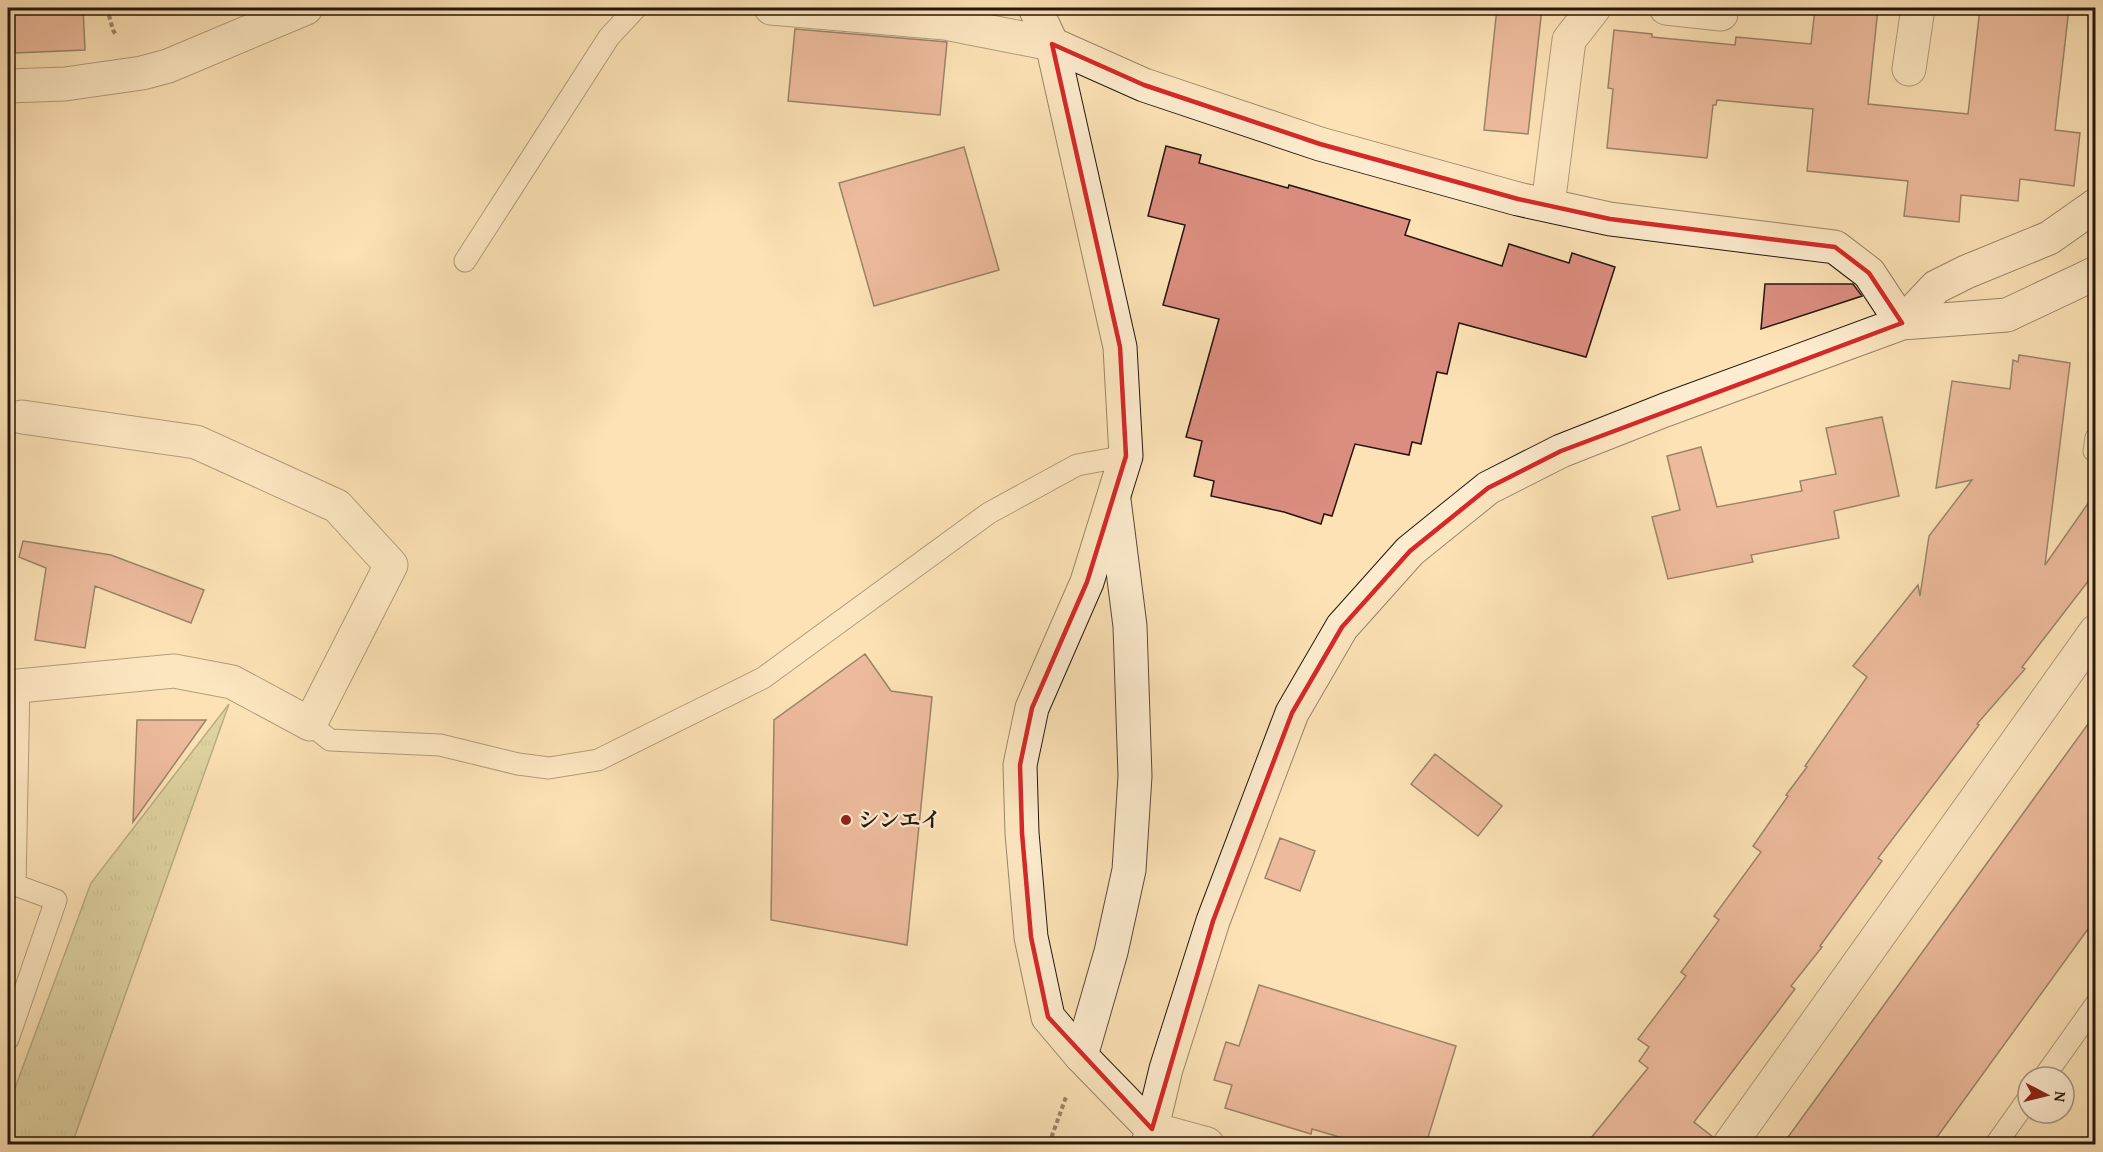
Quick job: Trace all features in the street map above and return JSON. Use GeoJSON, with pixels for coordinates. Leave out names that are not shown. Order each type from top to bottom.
{"type":"FeatureCollection","features":[{"type":"Feature","properties":{"kind":"street"},"geometry":{"type":"LineString","coordinates":[[8,86],[65,84],[142,73],[168,66],[306,8]]}},
{"type":"Feature","properties":{"kind":"street"},"geometry":{"type":"LineString","coordinates":[[771,8],[945,23],[1052,44],[1144,86],[1320,144],[1548,206],[1610,219],[1834,248],[1869,273],[1902,323]]}},
{"type":"Feature","properties":{"kind":"street"},"geometry":{"type":"LineString","coordinates":[[1035,8],[1052,44],[1120,347],[1126,456],[1088,582],[1032,708],[1020,765],[1022,833],[1033,949],[1048,1017],[1150,1137],[1207,1144]]}},
{"type":"Feature","properties":{"kind":"street"},"geometry":{"type":"LineString","coordinates":[[1548,206],[1569,40],[1593,8]]}},
{"type":"Feature","properties":{"kind":"street"},"geometry":{"type":"LineString","coordinates":[[1666,8],[1721,14]]}},
{"type":"Feature","properties":{"kind":"street"},"geometry":{"type":"LineString","coordinates":[[1909,69],[1918,8]]}},
{"type":"Feature","properties":{"kind":"street"},"geometry":{"type":"LineString","coordinates":[[1902,323],[1936,287],[1966,272],[2049,238],[2096,205]]}},
{"type":"Feature","properties":{"kind":"street"},"geometry":{"type":"LineString","coordinates":[[1150,1137],[1166,1069],[1213,921],[1292,713],[1342,627],[1410,551],[1488,488],[1561,451],[1665,410],[1902,323],[2007,315],[2096,273]]}},
{"type":"Feature","properties":{"kind":"street"},"geometry":{"type":"LineString","coordinates":[[13,686],[174,671],[232,682],[310,724],[391,565],[337,506],[196,442],[22,417]]}},
{"type":"Feature","properties":{"kind":"street"},"geometry":{"type":"LineString","coordinates":[[1081,1056],[1111,952],[1129,870],[1135,776],[1130,626],[1114,500]]}},
{"type":"Feature","properties":{"kind":"street"},"geometry":{"type":"LineString","coordinates":[[1730,1144],[2096,631]]}},
{"type":"Feature","properties":{"kind":"lane"},"geometry":{"type":"LineString","coordinates":[[465,261],[609,37],[636,8]]}},
{"type":"Feature","properties":{"kind":"lane"},"geometry":{"type":"LineString","coordinates":[[310,724],[330,740],[440,745],[518,764],[549,768],[598,760],[764,678],[989,513],[1077,465],[1126,456]]}},
{"type":"Feature","properties":{"kind":"lane"},"geometry":{"type":"LineString","coordinates":[[8,1039],[56,900],[15,885],[13,686]]}},
{"type":"Feature","properties":{"kind":"lane"},"geometry":{"type":"LineString","coordinates":[[2053,1065],[2096,1004]]}},
{"type":"Feature","properties":{"kind":"lane"},"geometry":{"type":"LineString","coordinates":[[1996,1144],[2016,1116]]}},
{"type":"Feature","properties":{"kind":"highlighted area"},"geometry":{"type":"Polygon","coordinates":[[[1052,44],[1144,85],[1320,144],[1518,199],[1610,219],[1835,247],[1869,273],[1902,323],[1561,451],[1488,488],[1410,551],[1342,627],[1292,713],[1213,921],[1152,1129],[1048,1017],[1031,937],[1022,833],[1020,765],[1032,708],[1087,582],[1126,456],[1120,347],[1052,44]]]}},
{"type":"Feature","properties":{"kind":"green space"},"geometry":{"type":"Polygon","coordinates":[[[229,704],[72,1144],[8,1144],[8,1107],[91,883],[229,704]]]}},
{"type":"Feature","properties":{"kind":"building"},"geometry":{"type":"Polygon","coordinates":[[[13,8],[83,8],[85,50],[15,53],[13,8]]]}},
{"type":"Feature","properties":{"kind":"building"},"geometry":{"type":"Polygon","coordinates":[[[1497,8],[1542,8],[1528,134],[1484,130],[1497,8]]]}},
{"type":"Feature","properties":{"kind":"building"},"geometry":{"type":"Polygon","coordinates":[[[1815,8],[1878,8],[1868,104],[1968,114],[1980,8],[2069,8],[2055,130],[2080,133],[2074,186],[2020,179],[2018,201],[1961,195],[1959,222],[1904,216],[1908,181],[1807,171],[1813,109],[1717,100],[1716,105],[1713,105],[1707,158],[1607,148],[1613,89],[1608,88],[1614,30],[1652,34],[1652,37],[1735,45],[1736,37],[1811,44],[1815,8]]]}},
{"type":"Feature","properties":{"kind":"building"},"geometry":{"type":"Polygon","coordinates":[[[795,29],[947,42],[940,115],[788,101],[795,29]]]}},
{"type":"Feature","properties":{"kind":"building"},"geometry":{"type":"Polygon","coordinates":[[[1166,146],[1201,155],[1199,163],[1288,188],[1289,185],[1410,220],[1405,235],[1502,266],[1509,244],[1569,263],[1572,253],[1615,267],[1586,357],[1459,323],[1447,374],[1437,372],[1421,444],[1412,442],[1409,455],[1355,444],[1332,516],[1324,514],[1321,524],[1284,512],[1211,496],[1214,481],[1194,476],[1202,441],[1186,437],[1219,319],[1163,305],[1185,225],[1148,216],[1166,146]]]}},
{"type":"Feature","properties":{"kind":"building"},"geometry":{"type":"Polygon","coordinates":[[[964,147],[999,270],[874,306],[839,183],[964,147]]]}},
{"type":"Feature","properties":{"kind":"building"},"geometry":{"type":"Polygon","coordinates":[[[1765,284],[1853,284],[1862,296],[1761,329],[1765,284]]]}},
{"type":"Feature","properties":{"kind":"building"},"geometry":{"type":"Polygon","coordinates":[[[2019,355],[2070,363],[2045,565],[2096,492],[2096,571],[2022,667],[2025,669],[1977,724],[1979,725],[1878,858],[1882,861],[1820,946],[1822,947],[1791,986],[1795,989],[1694,1122],[1713,1137],[1712,1144],[1586,1144],[1648,1068],[1639,1061],[1649,1047],[1638,1039],[1686,976],[1681,972],[1719,920],[1714,916],[1761,852],[1753,846],[1867,677],[1853,666],[1918,585],[1920,596],[1929,536],[1972,480],[1936,488],[1952,381],[2010,389],[2013,360],[2018,362],[2019,355]]]}},
{"type":"Feature","properties":{"kind":"building"},"geometry":{"type":"Polygon","coordinates":[[[1882,417],[1899,496],[1834,511],[1839,538],[1751,555],[1753,562],[1668,579],[1652,517],[1680,510],[1667,456],[1701,447],[1717,507],[1802,491],[1800,481],[1836,474],[1826,428],[1882,417]]]}},
{"type":"Feature","properties":{"kind":"building"},"geometry":{"type":"Polygon","coordinates":[[[23,541],[111,555],[204,590],[191,623],[95,586],[85,648],[35,640],[46,568],[19,557],[23,541]]]}},
{"type":"Feature","properties":{"kind":"building","name":"シンエイ"},"geometry":{"type":"Polygon","coordinates":[[[865,654],[891,691],[932,697],[907,945],[771,920],[774,720],[865,654]]]}},
{"type":"Feature","properties":{"kind":"building"},"geometry":{"type":"Polygon","coordinates":[[[2096,713],[2096,918],[1932,1144],[1783,1144],[2096,713]]]}},
{"type":"Feature","properties":{"kind":"building"},"geometry":{"type":"Polygon","coordinates":[[[137,720],[206,720],[133,822],[137,720]]]}},
{"type":"Feature","properties":{"kind":"building"},"geometry":{"type":"Polygon","coordinates":[[[1435,754],[1502,806],[1478,836],[1411,784],[1435,754]]]}},
{"type":"Feature","properties":{"kind":"building"},"geometry":{"type":"Polygon","coordinates":[[[1280,838],[1315,851],[1300,891],[1265,878],[1280,838]]]}},
{"type":"Feature","properties":{"kind":"building"},"geometry":{"type":"Polygon","coordinates":[[[1259,985],[1456,1046],[1426,1144],[1363,1144],[1312,1129],[1311,1134],[1225,1108],[1232,1085],[1214,1080],[1226,1042],[1239,1046],[1259,985]]]}},
{"type":"Feature","properties":{"kind":"place","name":"シンエイ"},"geometry":{"type":"Point","coordinates":[846,820]}}]}
